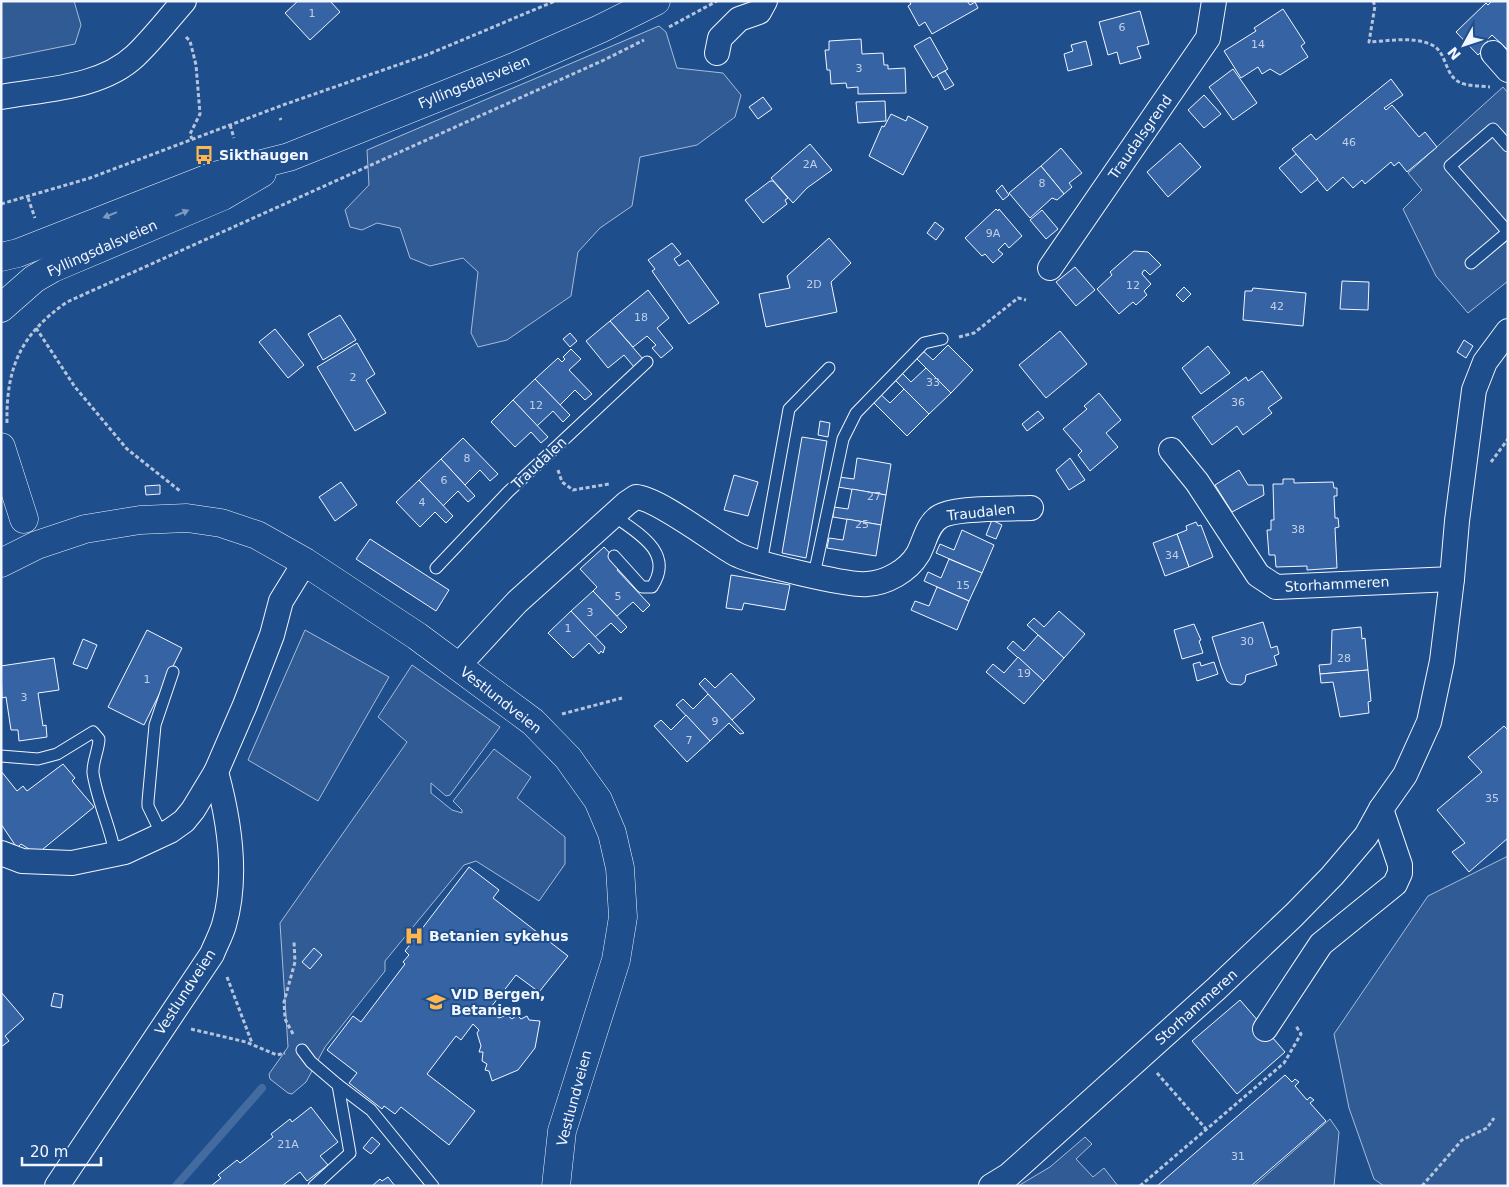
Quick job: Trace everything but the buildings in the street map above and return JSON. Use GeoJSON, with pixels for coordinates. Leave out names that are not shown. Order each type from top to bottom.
{"type":"FeatureCollection","features":[{"type":"Feature","properties":{"kind":"main road","name":"Fyllingsdalsveien"},"geometry":{"type":"LineString","coordinates":[[1,308],[34,279],[53,268],[223,196],[290,158],[514,67],[600,30],[656,1]]}},
{"type":"Feature","properties":{"kind":"main road","name":"Fyllingsdalsveien"},"geometry":{"type":"LineString","coordinates":[[1,257],[18,253],[214,176],[290,158]]}},
{"type":"Feature","properties":{"kind":"main road"},"geometry":{"type":"LineString","coordinates":[[4,437],[24,519]]}},
{"type":"Feature","properties":{"kind":"main road"},"geometry":{"type":"LineString","coordinates":[[1,483],[24,519],[37,545]]}},
{"type":"Feature","properties":{"kind":"main road","name":"Vestlundveien"},"geometry":{"type":"LineString","coordinates":[[1,563],[37,545],[85,528],[140,520],[187,518],[220,523],[257,535],[305,562],[417,636],[534,722],[568,758],[598,800],[612,833],[620,868],[623,917],[616,960],[562,1132],[556,1186]]}},
{"type":"Feature","properties":{"kind":"street"},"geometry":{"type":"LineString","coordinates":[[717,54],[720,38],[739,19],[758,12],[765,1]]}},
{"type":"Feature","properties":{"kind":"street","name":"Traudalsgrend"},"geometry":{"type":"LineString","coordinates":[[1050,268],[1208,38],[1214,1]]}},
{"type":"Feature","properties":{"kind":"street"},"geometry":{"type":"LineString","coordinates":[[1,97],[92,80],[117,69],[135,56],[176,10]]}},
{"type":"Feature","properties":{"kind":"street","name":"Storhammeren"},"geometry":{"type":"LineString","coordinates":[[991,1186],[1009,1175],[1142,1056],[1223,982],[1332,876],[1366,836],[1381,809],[1415,758],[1429,722],[1442,661],[1452,579],[1456,521],[1474,390],[1485,362],[1508,331]]}},
{"type":"Feature","properties":{"kind":"street","name":"Storhammeren"},"geometry":{"type":"LineString","coordinates":[[1172,450],[1197,482],[1258,575],[1276,587],[1452,579]]}},
{"type":"Feature","properties":{"kind":"street","name":"Traudalen"},"geometry":{"type":"LineString","coordinates":[[632,500],[643,498],[653,502],[737,555],[761,563],[814,574],[836,581],[867,584],[889,578],[908,567],[918,555],[932,523],[941,516],[956,512],[1031,508]]}},
{"type":"Feature","properties":{"kind":"street"},"geometry":{"type":"LineString","coordinates":[[458,666],[517,602],[632,500]]}},
{"type":"Feature","properties":{"kind":"street"},"geometry":{"type":"LineString","coordinates":[[1,853],[22,860],[72,863],[125,852],[162,835],[184,821],[193,810],[216,772],[246,705],[272,635],[281,601],[305,562]]}},
{"type":"Feature","properties":{"kind":"street","name":"Vestlundveien"},"geometry":{"type":"LineString","coordinates":[[57,1186],[215,946],[224,924],[231,865],[222,793],[216,772]]}},
{"type":"Feature","properties":{"kind":"street"},"geometry":{"type":"LineString","coordinates":[[1265,1029],[1304,967],[1321,944],[1395,884],[1400,873],[1400,864],[1381,809]]}},
{"type":"Feature","properties":{"kind":"lane"},"geometry":{"type":"LineString","coordinates":[[1471,263],[1508,232],[1450,166],[1493,129],[1508,146]]}},
{"type":"Feature","properties":{"kind":"lane"},"geometry":{"type":"LineString","coordinates":[[814,574],[840,451],[856,412],[924,343],[942,339]]}},
{"type":"Feature","properties":{"kind":"lane","name":"Traudalen"},"geometry":{"type":"LineString","coordinates":[[436,568],[486,514],[646,362]]}},
{"type":"Feature","properties":{"kind":"lane"},"geometry":{"type":"LineString","coordinates":[[761,563],[789,409],[830,368]]}},
{"type":"Feature","properties":{"kind":"lane"},"geometry":{"type":"LineString","coordinates":[[614,516],[650,542],[659,561],[659,572],[652,587],[642,587],[614,556]]}},
{"type":"Feature","properties":{"kind":"lane"},"geometry":{"type":"LineString","coordinates":[[162,835],[148,806],[148,801],[154,725],[173,672]]}},
{"type":"Feature","properties":{"kind":"lane"},"geometry":{"type":"LineString","coordinates":[[1,756],[38,759],[57,754],[93,732],[100,739],[93,771],[115,853]]}},
{"type":"Feature","properties":{"kind":"lane"},"geometry":{"type":"LineString","coordinates":[[302,1050],[311,1062],[371,1110],[433,1186]]}},
{"type":"Feature","properties":{"kind":"lane"},"geometry":{"type":"LineString","coordinates":[[314,1186],[350,1153],[338,1085]]}},
{"type":"Feature","properties":{"kind":"path"},"geometry":{"type":"LineString","coordinates":[[1,204],[90,178],[230,125],[460,43],[555,1]]}},
{"type":"Feature","properties":{"kind":"path"},"geometry":{"type":"LineString","coordinates":[[663,30],[717,1]]}},
{"type":"Feature","properties":{"kind":"path"},"geometry":{"type":"LineString","coordinates":[[1373,1],[1375,6],[1369,42],[1424,42],[1437,48],[1447,70],[1459,83],[1489,87],[1499,70]]}},
{"type":"Feature","properties":{"kind":"path"},"geometry":{"type":"LineString","coordinates":[[176,10],[190,41],[196,65],[200,114],[190,134],[192,139]]}},
{"type":"Feature","properties":{"kind":"path"},"geometry":{"type":"LineString","coordinates":[[4,437],[6,394],[12,372],[28,338],[44,318],[67,302],[604,60],[646,39]]}},
{"type":"Feature","properties":{"kind":"path"},"geometry":{"type":"LineString","coordinates":[[230,125],[234,138]]}},
{"type":"Feature","properties":{"kind":"path"},"geometry":{"type":"LineString","coordinates":[[942,339],[974,333],[1018,298],[1026,300]]}},
{"type":"Feature","properties":{"kind":"path"},"geometry":{"type":"LineString","coordinates":[[36,328],[75,387],[127,449],[187,497],[187,518]]}},
{"type":"Feature","properties":{"kind":"path"},"geometry":{"type":"LineString","coordinates":[[1495,458],[1508,439]]}},
{"type":"Feature","properties":{"kind":"path"},"geometry":{"type":"LineString","coordinates":[[551,451],[556,457],[562,482],[569,489],[573,490],[613,483],[617,484],[632,500]]}},
{"type":"Feature","properties":{"kind":"path"},"geometry":{"type":"LineString","coordinates":[[534,722],[622,698]]}},
{"type":"Feature","properties":{"kind":"path"},"geometry":{"type":"LineString","coordinates":[[166,1022],[252,1044],[278,1055],[302,1050],[285,1019],[284,1002],[296,962],[294,941]]}},
{"type":"Feature","properties":{"kind":"path"},"geometry":{"type":"LineString","coordinates":[[215,946],[252,1044]]}},
{"type":"Feature","properties":{"kind":"path"},"geometry":{"type":"LineString","coordinates":[[1140,1186],[1284,1062],[1300,1034],[1283,1002]]}},
{"type":"Feature","properties":{"kind":"path"},"geometry":{"type":"LineString","coordinates":[[1142,1056],[1206,1129]]}},
{"type":"Feature","properties":{"kind":"path"},"geometry":{"type":"LineString","coordinates":[[1422,1186],[1462,1140],[1487,1128],[1494,1118]]}},
{"type":"Feature","properties":{"kind":"shaded area"},"geometry":{"type":"Polygon","coordinates":[[[1,1],[74,1],[81,25],[75,44],[1,59],[1,1]]]}},
{"type":"Feature","properties":{"kind":"shaded area"},"geometry":{"type":"Polygon","coordinates":[[[659,26],[666,32],[677,68],[723,73],[741,95],[735,117],[697,145],[640,157],[632,206],[600,228],[578,252],[571,296],[507,340],[478,347],[471,333],[478,272],[463,258],[430,266],[410,258],[400,228],[377,223],[362,230],[350,227],[345,210],[369,185],[367,150],[659,26]]]}},
{"type":"Feature","properties":{"kind":"shaded area"},"geometry":{"type":"Polygon","coordinates":[[[1503,87],[1508,93],[1508,281],[1468,313],[1436,276],[1403,209],[1422,190],[1408,173],[1503,87]]]}},
{"type":"Feature","properties":{"kind":"shaded area"},"geometry":{"type":"Polygon","coordinates":[[[305,630],[389,677],[318,801],[248,760],[305,630]]]}},
{"type":"Feature","properties":{"kind":"shaded area"},"geometry":{"type":"Polygon","coordinates":[[[412,665],[500,727],[450,795],[446,796],[431,783],[431,793],[452,810],[462,813],[462,810],[453,801],[494,749],[531,777],[517,798],[565,837],[565,864],[539,901],[476,861],[464,865],[385,961],[385,971],[325,1047],[306,1082],[292,1094],[288,1093],[270,1079],[269,1074],[288,1047],[280,923],[407,742],[378,717],[412,665]]]}},
{"type":"Feature","properties":{"kind":"shaded area"},"geometry":{"type":"Polygon","coordinates":[[[1508,856],[1508,1186],[1384,1186],[1374,1179],[1349,1108],[1334,1034],[1428,896],[1508,856]]]}},
{"type":"Feature","properties":{"kind":"shaded area"},"geometry":{"type":"Polygon","coordinates":[[[1330,1119],[1339,1132],[1334,1186],[1254,1186],[1330,1119]]]}},
{"type":"Feature","properties":{"kind":"shaded area"},"geometry":{"type":"Polygon","coordinates":[[[1085,1137],[1092,1144],[1076,1159],[1093,1177],[1104,1168],[1118,1186],[1018,1186],[1050,1167],[1085,1137]]]}},
{"type":"Feature","properties":{"kind":"waterway"},"geometry":{"type":"LineString","coordinates":[[176,1186],[262,1088]]}},
{"type":"Feature","properties":{"kind":"place","name":"Sikthaugen"},"geometry":{"type":"Point","coordinates":[204,155]}},
{"type":"Feature","properties":{"kind":"place","name":"Betanien sykehus"},"geometry":{"type":"Point","coordinates":[414,936]}},
{"type":"Feature","properties":{"kind":"place","name":"VID Bergen, Betanien"},"geometry":{"type":"Point","coordinates":[436,1002]}}]}
